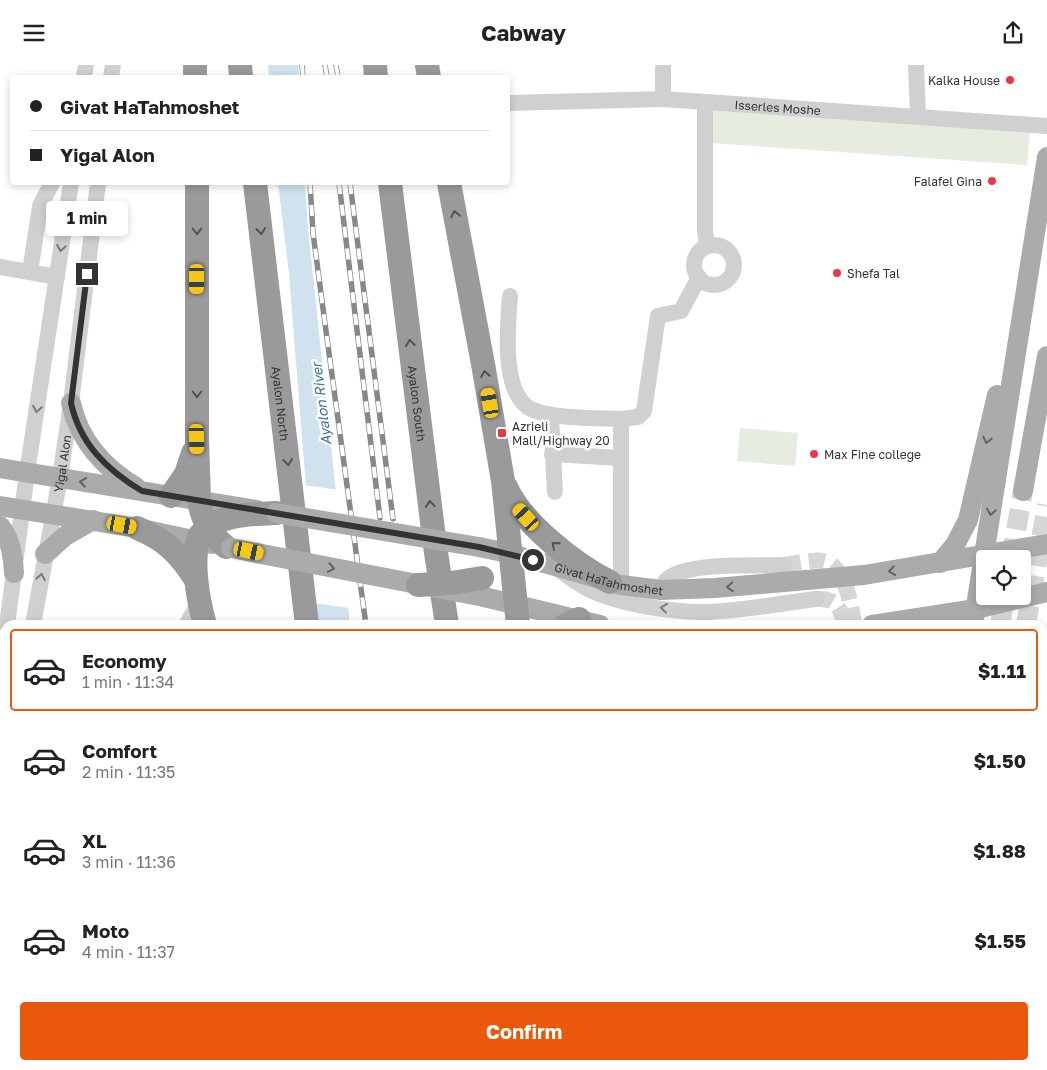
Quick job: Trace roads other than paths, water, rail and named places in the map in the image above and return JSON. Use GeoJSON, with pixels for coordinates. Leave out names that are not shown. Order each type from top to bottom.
{"type":"FeatureCollection","features":[{"type":"Feature","properties":{"kind":"highway"},"geometry":{"type":"LineString","coordinates":[[197,185],[197,439],[199,500],[200,509],[215,523]]}},
{"type":"Feature","properties":{"kind":"highway","name":"Ayalon North"},"geometry":{"type":"LineString","coordinates":[[254,185],[305,620]]}},
{"type":"Feature","properties":{"kind":"highway","name":"Ayalon South"},"geometry":{"type":"LineString","coordinates":[[390,185],[446,620]]}},
{"type":"Feature","properties":{"kind":"highway"},"geometry":{"type":"LineString","coordinates":[[449,185],[484,365],[503,481],[517,615]]}},
{"type":"Feature","properties":{"kind":"highway"},"geometry":{"type":"LineString","coordinates":[[171,495],[186,474],[197,439]]}},
{"type":"Feature","properties":{"kind":"highway"},"geometry":{"type":"LineString","coordinates":[[503,481],[518,507],[540,531],[574,560],[615,584]]}},
{"type":"Feature","properties":{"kind":"highway"},"geometry":{"type":"LineString","coordinates":[[215,523],[241,515],[276,513]]}},
{"type":"Feature","properties":{"kind":"highway"},"geometry":{"type":"LineString","coordinates":[[215,523],[214,536],[229,547]]}},
{"type":"Feature","properties":{"kind":"highway"},"geometry":{"type":"LineString","coordinates":[[196,580],[215,523]]}},
{"type":"Feature","properties":{"kind":"highway"},"geometry":{"type":"LineString","coordinates":[[137,528],[153,534],[166,543],[182,560],[196,580],[202,614]]}},
{"type":"Feature","properties":{"kind":"highway"},"geometry":{"type":"LineString","coordinates":[[418,585],[451,583],[483,588],[504,567],[512,554]]}},
{"type":"Feature","properties":{"kind":"main road"},"geometry":{"type":"LineString","coordinates":[[985,550],[1047,157]]}},
{"type":"Feature","properties":{"kind":"main road"},"geometry":{"type":"LineString","coordinates":[[940,563],[955,545],[968,520],[1034,239]]}},
{"type":"Feature","properties":{"kind":"main road"},"geometry":{"type":"LineString","coordinates":[[1023,491],[1047,356]]}},
{"type":"Feature","properties":{"kind":"main road"},"geometry":{"type":"LineString","coordinates":[[71,403],[73,413],[85,438],[98,456],[113,472],[142,491]]}},
{"type":"Feature","properties":{"kind":"main road"},"geometry":{"type":"LineString","coordinates":[[0,468],[199,500]]}},
{"type":"Feature","properties":{"kind":"main road"},"geometry":{"type":"LineString","coordinates":[[0,506],[137,528],[215,523]]}},
{"type":"Feature","properties":{"kind":"main road","name":"Givat HaTahmoshet"},"geometry":{"type":"LineString","coordinates":[[276,513],[479,547],[512,554],[615,584],[661,590],[793,583],[864,575],[976,557]]}},
{"type":"Feature","properties":{"kind":"main road"},"geometry":{"type":"LineString","coordinates":[[45,554],[65,536],[93,520]]}},
{"type":"Feature","properties":{"kind":"main road"},"geometry":{"type":"LineString","coordinates":[[0,526],[9,541],[13,555],[14,573]]}},
{"type":"Feature","properties":{"kind":"main road","name":"Givat HaTahmoshet"},"geometry":{"type":"LineString","coordinates":[[1016,550],[1047,544]]}},
{"type":"Feature","properties":{"kind":"main road"},"geometry":{"type":"LineString","coordinates":[[229,547],[418,585]]}},
{"type":"Feature","properties":{"kind":"main road"},"geometry":{"type":"LineString","coordinates":[[483,588],[517,615],[558,620]]}},
{"type":"Feature","properties":{"kind":"main road"},"geometry":{"type":"LineString","coordinates":[[936,620],[975,617],[1047,592]]}},
{"type":"Feature","properties":{"kind":"street"},"geometry":{"type":"LineString","coordinates":[[663,65],[663,99]]}},
{"type":"Feature","properties":{"kind":"street"},"geometry":{"type":"LineString","coordinates":[[916,65],[918,117]]}},
{"type":"Feature","properties":{"kind":"street","name":"Isserles Moshe"},"geometry":{"type":"LineString","coordinates":[[510,103],[663,99],[1047,127]]}},
{"type":"Feature","properties":{"kind":"street"},"geometry":{"type":"LineString","coordinates":[[706,102],[705,231],[707,246]]}},
{"type":"Feature","properties":{"kind":"street"},"geometry":{"type":"LineString","coordinates":[[30,272],[40,206],[51,185]]}},
{"type":"Feature","properties":{"kind":"street"},"geometry":{"type":"LineString","coordinates":[[8,620],[27,473],[71,185]]}},
{"type":"Feature","properties":{"kind":"street","name":"Yigal Alon"},"geometry":{"type":"LineString","coordinates":[[34,620],[60,478],[98,185]]}},
{"type":"Feature","properties":{"kind":"street"},"geometry":{"type":"LineString","coordinates":[[718,245],[728,250],[732,255],[734,267],[729,278],[719,284],[708,283],[699,277],[694,268],[694,262],[698,253],[707,246],[718,245]]}},
{"type":"Feature","properties":{"kind":"street"},"geometry":{"type":"LineString","coordinates":[[0,267],[57,277]]}},
{"type":"Feature","properties":{"kind":"street"},"geometry":{"type":"LineString","coordinates":[[510,296],[507,349],[512,382],[522,402],[532,410],[551,415],[621,419],[638,417],[644,411],[658,316],[681,311],[699,277]]}},
{"type":"Feature","properties":{"kind":"street"},"geometry":{"type":"LineString","coordinates":[[551,415],[555,492]]}},
{"type":"Feature","properties":{"kind":"street"},"geometry":{"type":"LineString","coordinates":[[615,584],[621,419]]}},
{"type":"Feature","properties":{"kind":"street"},"geometry":{"type":"LineString","coordinates":[[552,454],[620,458]]}},
{"type":"Feature","properties":{"kind":"street"},"geometry":{"type":"LineString","coordinates":[[661,590],[663,583],[670,577],[701,568],[786,565]]}},
{"type":"Feature","properties":{"kind":"street"},"geometry":{"type":"LineString","coordinates":[[555,567],[584,586],[608,597],[683,611],[723,611],[817,599]]}},
{"type":"Feature","properties":{"kind":"water"},"geometry":{"type":"Polygon","coordinates":[[[268,65],[298,65],[299,75],[269,75],[268,65]]]}},
{"type":"Feature","properties":{"kind":"water","name":"Ayalon River"},"geometry":{"type":"Polygon","coordinates":[[[278,185],[305,185],[308,229],[349,620],[317,620],[289,274],[278,185]]]}},
{"type":"Feature","properties":{"kind":"tunnel"},"geometry":{"type":"LineString","coordinates":[[1013,550],[1023,491]]}},
{"type":"Feature","properties":{"kind":"tunnel"},"geometry":{"type":"LineString","coordinates":[[1027,620],[1047,505]]}},
{"type":"Feature","properties":{"kind":"tunnel"},"geometry":{"type":"LineString","coordinates":[[785,565],[805,561],[824,561],[831,564],[837,570],[846,588],[853,620]]}},
{"type":"Feature","properties":{"kind":"tunnel"},"geometry":{"type":"LineString","coordinates":[[817,599],[829,600],[837,605],[843,620]]}},
{"type":"Feature","properties":{"kind":"tunnel"},"geometry":{"type":"LineString","coordinates":[[1001,620],[1003,605]]}},
{"type":"Feature","properties":{"kind":"railway"},"geometry":{"type":"LineString","coordinates":[[302,65],[303,75]]}},
{"type":"Feature","properties":{"kind":"railway"},"geometry":{"type":"LineString","coordinates":[[325,65],[327,75]]}},
{"type":"Feature","properties":{"kind":"railway"},"geometry":{"type":"LineString","coordinates":[[336,65],[338,75]]}},
{"type":"Feature","properties":{"kind":"railway"},"geometry":{"type":"LineString","coordinates":[[310,185],[313,233],[365,620]]}},
{"type":"Feature","properties":{"kind":"railway"},"geometry":{"type":"LineString","coordinates":[[339,185],[380,518]]}},
{"type":"Feature","properties":{"kind":"railway"},"geometry":{"type":"LineString","coordinates":[[350,185],[393,519]]}},
{"type":"Feature","properties":{"kind":"place","name":"Kalka House"},"geometry":{"type":"Point","coordinates":[1010,80]}},
{"type":"Feature","properties":{"kind":"place","name":"Falafel Gina"},"geometry":{"type":"Point","coordinates":[992,181]}},
{"type":"Feature","properties":{"kind":"place","name":"Shefa Tal"},"geometry":{"type":"Point","coordinates":[837,273]}},
{"type":"Feature","properties":{"kind":"place","name":"Azrieli Mall/Highway 20"},"geometry":{"type":"Point","coordinates":[502,433]}},
{"type":"Feature","properties":{"kind":"place","name":"Max Fine college"},"geometry":{"type":"Point","coordinates":[814,454]}}]}
